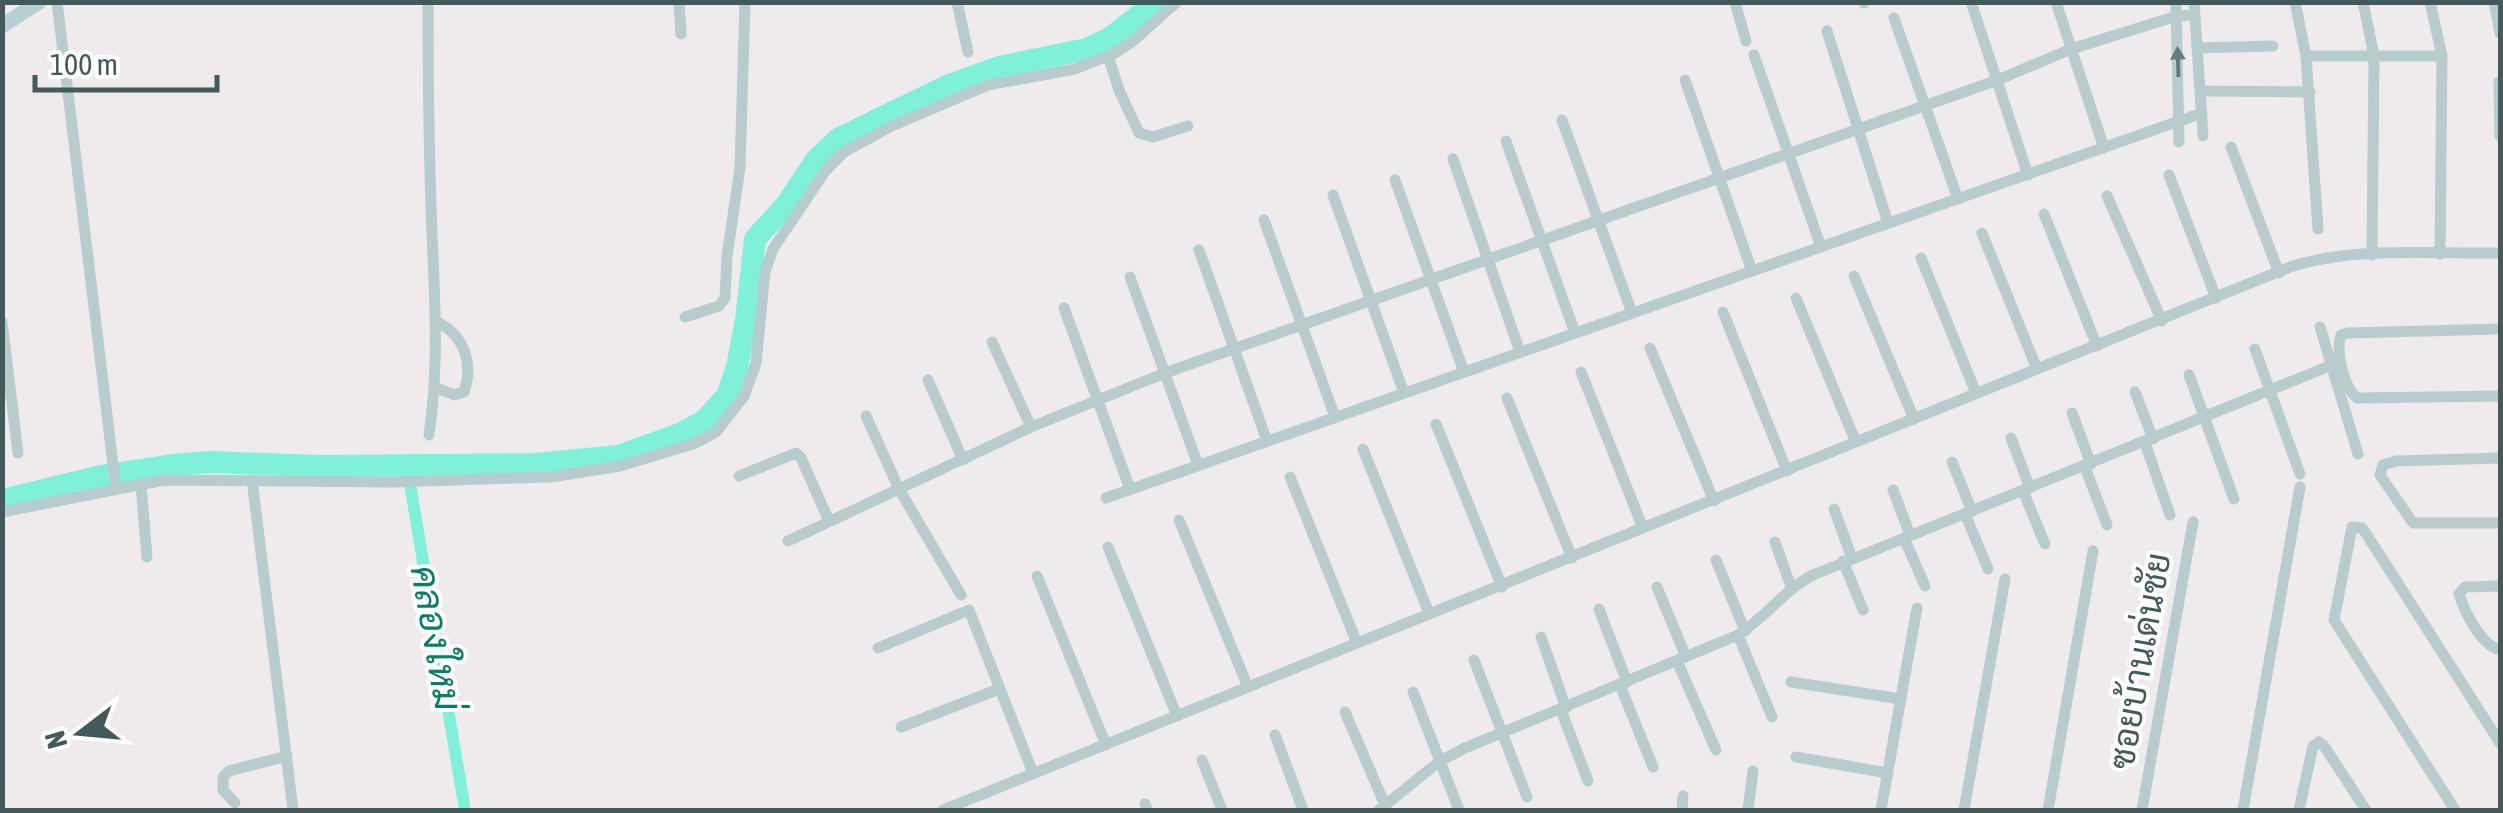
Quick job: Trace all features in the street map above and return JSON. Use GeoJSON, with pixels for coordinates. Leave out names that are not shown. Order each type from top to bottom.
{"type":"FeatureCollection","features":[{"type":"Feature","properties":{"kind":"street"},"geometry":{"type":"LineString","coordinates":[[2,26],[39,2]]}},
{"type":"Feature","properties":{"kind":"street"},"geometry":{"type":"LineString","coordinates":[[57,2],[115,485]]}},
{"type":"Feature","properties":{"kind":"street"},"geometry":{"type":"LineString","coordinates":[[428,2],[436,321],[436,387],[429,435]]}},
{"type":"Feature","properties":{"kind":"street"},"geometry":{"type":"LineString","coordinates":[[679,2],[681,34]]}},
{"type":"Feature","properties":{"kind":"street"},"geometry":{"type":"LineString","coordinates":[[685,318],[720,306],[725,298],[740,168],[745,2]]}},
{"type":"Feature","properties":{"kind":"street"},"geometry":{"type":"LineString","coordinates":[[957,2],[968,52]]}},
{"type":"Feature","properties":{"kind":"street"},"geometry":{"type":"LineString","coordinates":[[2,512],[115,485],[164,480],[392,482],[551,477],[638,462],[692,444],[716,432],[733,414],[750,381],[772,249],[826,170],[844,152],[892,126],[988,85],[1075,68],[1108,56],[1132,42],[1177,2]]}},
{"type":"Feature","properties":{"kind":"street"},"geometry":{"type":"LineString","coordinates":[[1735,2],[1746,41]]}},
{"type":"Feature","properties":{"kind":"street"},"geometry":{"type":"LineString","coordinates":[[1971,2],[2028,174]]}},
{"type":"Feature","properties":{"kind":"street"},"geometry":{"type":"LineString","coordinates":[[2056,2],[2104,148]]}},
{"type":"Feature","properties":{"kind":"street"},"geometry":{"type":"LineString","coordinates":[[2295,2],[2310,92],[2318,229]]}},
{"type":"Feature","properties":{"kind":"street"},"geometry":{"type":"LineString","coordinates":[[2362,2],[2374,56],[2372,255]]}},
{"type":"Feature","properties":{"kind":"street"},"geometry":{"type":"LineString","coordinates":[[2430,2],[2442,56],[2440,254]]}},
{"type":"Feature","properties":{"kind":"street"},"geometry":{"type":"LineString","coordinates":[[2494,2],[2500,33]]}},
{"type":"Feature","properties":{"kind":"street"},"geometry":{"type":"LineString","coordinates":[[2176,9],[2179,142]]}},
{"type":"Feature","properties":{"kind":"street"},"geometry":{"type":"LineString","coordinates":[[788,541],[1031,427],[1166,373],[1995,82],[2176,9],[2194,9],[2203,136]]}},
{"type":"Feature","properties":{"kind":"street"},"geometry":{"type":"LineString","coordinates":[[1894,18],[1958,199]]}},
{"type":"Feature","properties":{"kind":"street"},"geometry":{"type":"LineString","coordinates":[[1826,31],[1888,223]]}},
{"type":"Feature","properties":{"kind":"street"},"geometry":{"type":"LineString","coordinates":[[2198,48],[2273,46]]}},
{"type":"Feature","properties":{"kind":"street"},"geometry":{"type":"LineString","coordinates":[[1754,55],[1821,247]]}},
{"type":"Feature","properties":{"kind":"street"},"geometry":{"type":"LineString","coordinates":[[1108,56],[1139,133],[1153,137],[1188,126]]}},
{"type":"Feature","properties":{"kind":"street"},"geometry":{"type":"LineString","coordinates":[[2306,56],[2442,56]]}},
{"type":"Feature","properties":{"kind":"street"},"geometry":{"type":"LineString","coordinates":[[1685,80],[1752,271]]}},
{"type":"Feature","properties":{"kind":"street"},"geometry":{"type":"LineString","coordinates":[[2499,82],[2500,136]]}},
{"type":"Feature","properties":{"kind":"street"},"geometry":{"type":"LineString","coordinates":[[2200,91],[2310,92]]}},
{"type":"Feature","properties":{"kind":"street"},"geometry":{"type":"LineString","coordinates":[[1106,498],[2202,113]]}},
{"type":"Feature","properties":{"kind":"street"},"geometry":{"type":"LineString","coordinates":[[1562,120],[1632,313]]}},
{"type":"Feature","properties":{"kind":"street"},"geometry":{"type":"LineString","coordinates":[[1506,140],[1575,333]]}},
{"type":"Feature","properties":{"kind":"street"},"geometry":{"type":"LineString","coordinates":[[2231,147],[2278,272]]}},
{"type":"Feature","properties":{"kind":"street"},"geometry":{"type":"LineString","coordinates":[[1454,159],[1520,352]]}},
{"type":"Feature","properties":{"kind":"street"},"geometry":{"type":"LineString","coordinates":[[2169,176],[2216,298]]}},
{"type":"Feature","properties":{"kind":"street"},"geometry":{"type":"LineString","coordinates":[[1396,180],[1464,372]]}},
{"type":"Feature","properties":{"kind":"street"},"geometry":{"type":"LineString","coordinates":[[1333,195],[1404,393]]}},
{"type":"Feature","properties":{"kind":"street"},"geometry":{"type":"LineString","coordinates":[[2107,196],[2162,321]]}},
{"type":"Feature","properties":{"kind":"street"},"geometry":{"type":"LineString","coordinates":[[2044,214],[2097,346]]}},
{"type":"Feature","properties":{"kind":"street"},"geometry":{"type":"LineString","coordinates":[[1264,220],[1335,417]]}},
{"type":"Feature","properties":{"kind":"street"},"geometry":{"type":"LineString","coordinates":[[1982,232],[2037,369]]}},
{"type":"Feature","properties":{"kind":"street"},"geometry":{"type":"LineString","coordinates":[[1199,250],[1267,441]]}},
{"type":"Feature","properties":{"kind":"street"},"geometry":{"type":"LineString","coordinates":[[944,810],[2278,272],[2328,257],[2500,252]]}},
{"type":"Feature","properties":{"kind":"street"},"geometry":{"type":"LineString","coordinates":[[1921,258],[1976,392]]}},
{"type":"Feature","properties":{"kind":"street"},"geometry":{"type":"LineString","coordinates":[[1854,276],[1914,418]]}},
{"type":"Feature","properties":{"kind":"street"},"geometry":{"type":"LineString","coordinates":[[1130,277],[1198,466]]}},
{"type":"Feature","properties":{"kind":"street"},"geometry":{"type":"LineString","coordinates":[[1796,298],[1855,440]]}},
{"type":"Feature","properties":{"kind":"street"},"geometry":{"type":"LineString","coordinates":[[1064,308],[1130,489]]}},
{"type":"Feature","properties":{"kind":"street"},"geometry":{"type":"LineString","coordinates":[[1723,312],[1787,471]]}},
{"type":"Feature","properties":{"kind":"street"},"geometry":{"type":"LineString","coordinates":[[436,321],[450,328],[463,344],[467,375],[466,387],[460,395],[436,387]]}},
{"type":"Feature","properties":{"kind":"street"},"geometry":{"type":"LineString","coordinates":[[2,322],[18,453]]}},
{"type":"Feature","properties":{"kind":"street"},"geometry":{"type":"LineString","coordinates":[[2320,328],[2358,454]]}},
{"type":"Feature","properties":{"kind":"street"},"geometry":{"type":"LineString","coordinates":[[2500,328],[2348,332],[2341,335],[2338,346],[2349,388],[2358,398],[2500,396]]}},
{"type":"Feature","properties":{"kind":"street"},"geometry":{"type":"LineString","coordinates":[[992,342],[1031,427]]}},
{"type":"Feature","properties":{"kind":"street"},"geometry":{"type":"LineString","coordinates":[[1650,348],[1714,501]]}},
{"type":"Feature","properties":{"kind":"street"},"geometry":{"type":"LineString","coordinates":[[2243,810],[2300,480],[2256,349]]}},
{"type":"Feature","properties":{"kind":"street"},"geometry":{"type":"LineString","coordinates":[[1345,712],[1382,808],[1440,761],[1741,633],[1760,620],[1791,587],[1848,560],[2332,365]]}},
{"type":"Feature","properties":{"kind":"street"},"geometry":{"type":"LineString","coordinates":[[1581,372],[1643,528]]}},
{"type":"Feature","properties":{"kind":"street"},"geometry":{"type":"LineString","coordinates":[[2190,376],[2234,499]]}},
{"type":"Feature","properties":{"kind":"street"},"geometry":{"type":"LineString","coordinates":[[928,380],[963,460]]}},
{"type":"Feature","properties":{"kind":"street"},"geometry":{"type":"LineString","coordinates":[[2135,392],[2170,515]]}},
{"type":"Feature","properties":{"kind":"street"},"geometry":{"type":"LineString","coordinates":[[1507,398],[1572,558]]}},
{"type":"Feature","properties":{"kind":"street"},"geometry":{"type":"LineString","coordinates":[[2072,414],[2107,525]]}},
{"type":"Feature","properties":{"kind":"street"},"geometry":{"type":"LineString","coordinates":[[866,416],[899,489],[960,595]]}},
{"type":"Feature","properties":{"kind":"street"},"geometry":{"type":"LineString","coordinates":[[1436,424],[1502,586]]}},
{"type":"Feature","properties":{"kind":"street"},"geometry":{"type":"LineString","coordinates":[[2011,438],[2045,544]]}},
{"type":"Feature","properties":{"kind":"street"},"geometry":{"type":"LineString","coordinates":[[1362,449],[1429,613]]}},
{"type":"Feature","properties":{"kind":"street"},"geometry":{"type":"LineString","coordinates":[[739,476],[796,453],[829,521]]}},
{"type":"Feature","properties":{"kind":"street"},"geometry":{"type":"LineString","coordinates":[[2500,458],[2396,461],[2383,465],[2380,476],[2413,523],[2500,522]]}},
{"type":"Feature","properties":{"kind":"street"},"geometry":{"type":"LineString","coordinates":[[1952,462],[1988,569]]}},
{"type":"Feature","properties":{"kind":"street"},"geometry":{"type":"LineString","coordinates":[[1290,477],[1357,643]]}},
{"type":"Feature","properties":{"kind":"street"},"geometry":{"type":"LineString","coordinates":[[252,480],[294,810]]}},
{"type":"Feature","properties":{"kind":"street"},"geometry":{"type":"LineString","coordinates":[[141,484],[147,557]]}},
{"type":"Feature","properties":{"kind":"street"},"geometry":{"type":"LineString","coordinates":[[1893,490],[1925,586]]}},
{"type":"Feature","properties":{"kind":"street"},"geometry":{"type":"LineString","coordinates":[[1834,509],[1863,610]]}},
{"type":"Feature","properties":{"kind":"street"},"geometry":{"type":"LineString","coordinates":[[1179,520],[1248,687]]}},
{"type":"Feature","properties":{"kind":"street","name":"ซอยบ้านเด่นชัย"},"geometry":{"type":"LineString","coordinates":[[2142,810],[2193,522]]}},
{"type":"Feature","properties":{"kind":"street"},"geometry":{"type":"LineString","coordinates":[[2454,810],[2334,620],[2352,527],[2362,528],[2368,534],[2500,743]]}},
{"type":"Feature","properties":{"kind":"street"},"geometry":{"type":"LineString","coordinates":[[1775,542],[1791,587]]}},
{"type":"Feature","properties":{"kind":"street"},"geometry":{"type":"LineString","coordinates":[[1108,547],[1177,716]]}},
{"type":"Feature","properties":{"kind":"street"},"geometry":{"type":"LineString","coordinates":[[2048,810],[2093,551]]}},
{"type":"Feature","properties":{"kind":"street"},"geometry":{"type":"LineString","coordinates":[[1716,560],[1772,717]]}},
{"type":"Feature","properties":{"kind":"street"},"geometry":{"type":"LineString","coordinates":[[1037,576],[1106,745]]}},
{"type":"Feature","properties":{"kind":"street"},"geometry":{"type":"LineString","coordinates":[[1964,810],[2005,580]]}},
{"type":"Feature","properties":{"kind":"street"},"geometry":{"type":"LineString","coordinates":[[1657,586],[1716,750]]}},
{"type":"Feature","properties":{"kind":"street"},"geometry":{"type":"LineString","coordinates":[[2500,586],[2465,587],[2459,594],[2469,617],[2490,646],[2500,650]]}},
{"type":"Feature","properties":{"kind":"street"},"geometry":{"type":"LineString","coordinates":[[1881,810],[1917,608]]}},
{"type":"Feature","properties":{"kind":"street"},"geometry":{"type":"LineString","coordinates":[[1599,609],[1653,767]]}},
{"type":"Feature","properties":{"kind":"street"},"geometry":{"type":"LineString","coordinates":[[878,648],[969,610],[1033,773]]}},
{"type":"Feature","properties":{"kind":"street"},"geometry":{"type":"LineString","coordinates":[[1541,637],[1588,780]]}},
{"type":"Feature","properties":{"kind":"street"},"geometry":{"type":"LineString","coordinates":[[1474,660],[1526,798]]}},
{"type":"Feature","properties":{"kind":"street"},"geometry":{"type":"LineString","coordinates":[[1791,682],[1901,699]]}},
{"type":"Feature","properties":{"kind":"street"},"geometry":{"type":"LineString","coordinates":[[902,727],[1000,689]]}},
{"type":"Feature","properties":{"kind":"street"},"geometry":{"type":"LineString","coordinates":[[1412,692],[1459,810]]}},
{"type":"Feature","properties":{"kind":"street"},"geometry":{"type":"LineString","coordinates":[[1275,735],[1303,810]]}},
{"type":"Feature","properties":{"kind":"street"},"geometry":{"type":"LineString","coordinates":[[2299,810],[2318,742],[2366,810]]}},
{"type":"Feature","properties":{"kind":"street"},"geometry":{"type":"LineString","coordinates":[[236,803],[223,790],[223,777],[286,756]]}},
{"type":"Feature","properties":{"kind":"street"},"geometry":{"type":"LineString","coordinates":[[1796,756],[1888,773]]}},
{"type":"Feature","properties":{"kind":"street"},"geometry":{"type":"LineString","coordinates":[[1202,760],[1222,810]]}},
{"type":"Feature","properties":{"kind":"street"},"geometry":{"type":"LineString","coordinates":[[1748,810],[1753,770]]}},
{"type":"Feature","properties":{"kind":"street"},"geometry":{"type":"LineString","coordinates":[[1682,810],[1684,796]]}},
{"type":"Feature","properties":{"kind":"waterway"},"geometry":{"type":"LineString","coordinates":[[2,500],[101,476],[172,465],[534,464],[618,456],[682,433],[705,420],[727,396],[746,320],[755,239],[786,205],[816,160],[838,139],[949,85],[999,67],[1087,49],[1110,38],[1156,2]]}},
{"type":"Feature","properties":{"kind":"waterway","name":"คลองใหม่"},"geometry":{"type":"LineString","coordinates":[[407,466],[465,810]]}}]}
